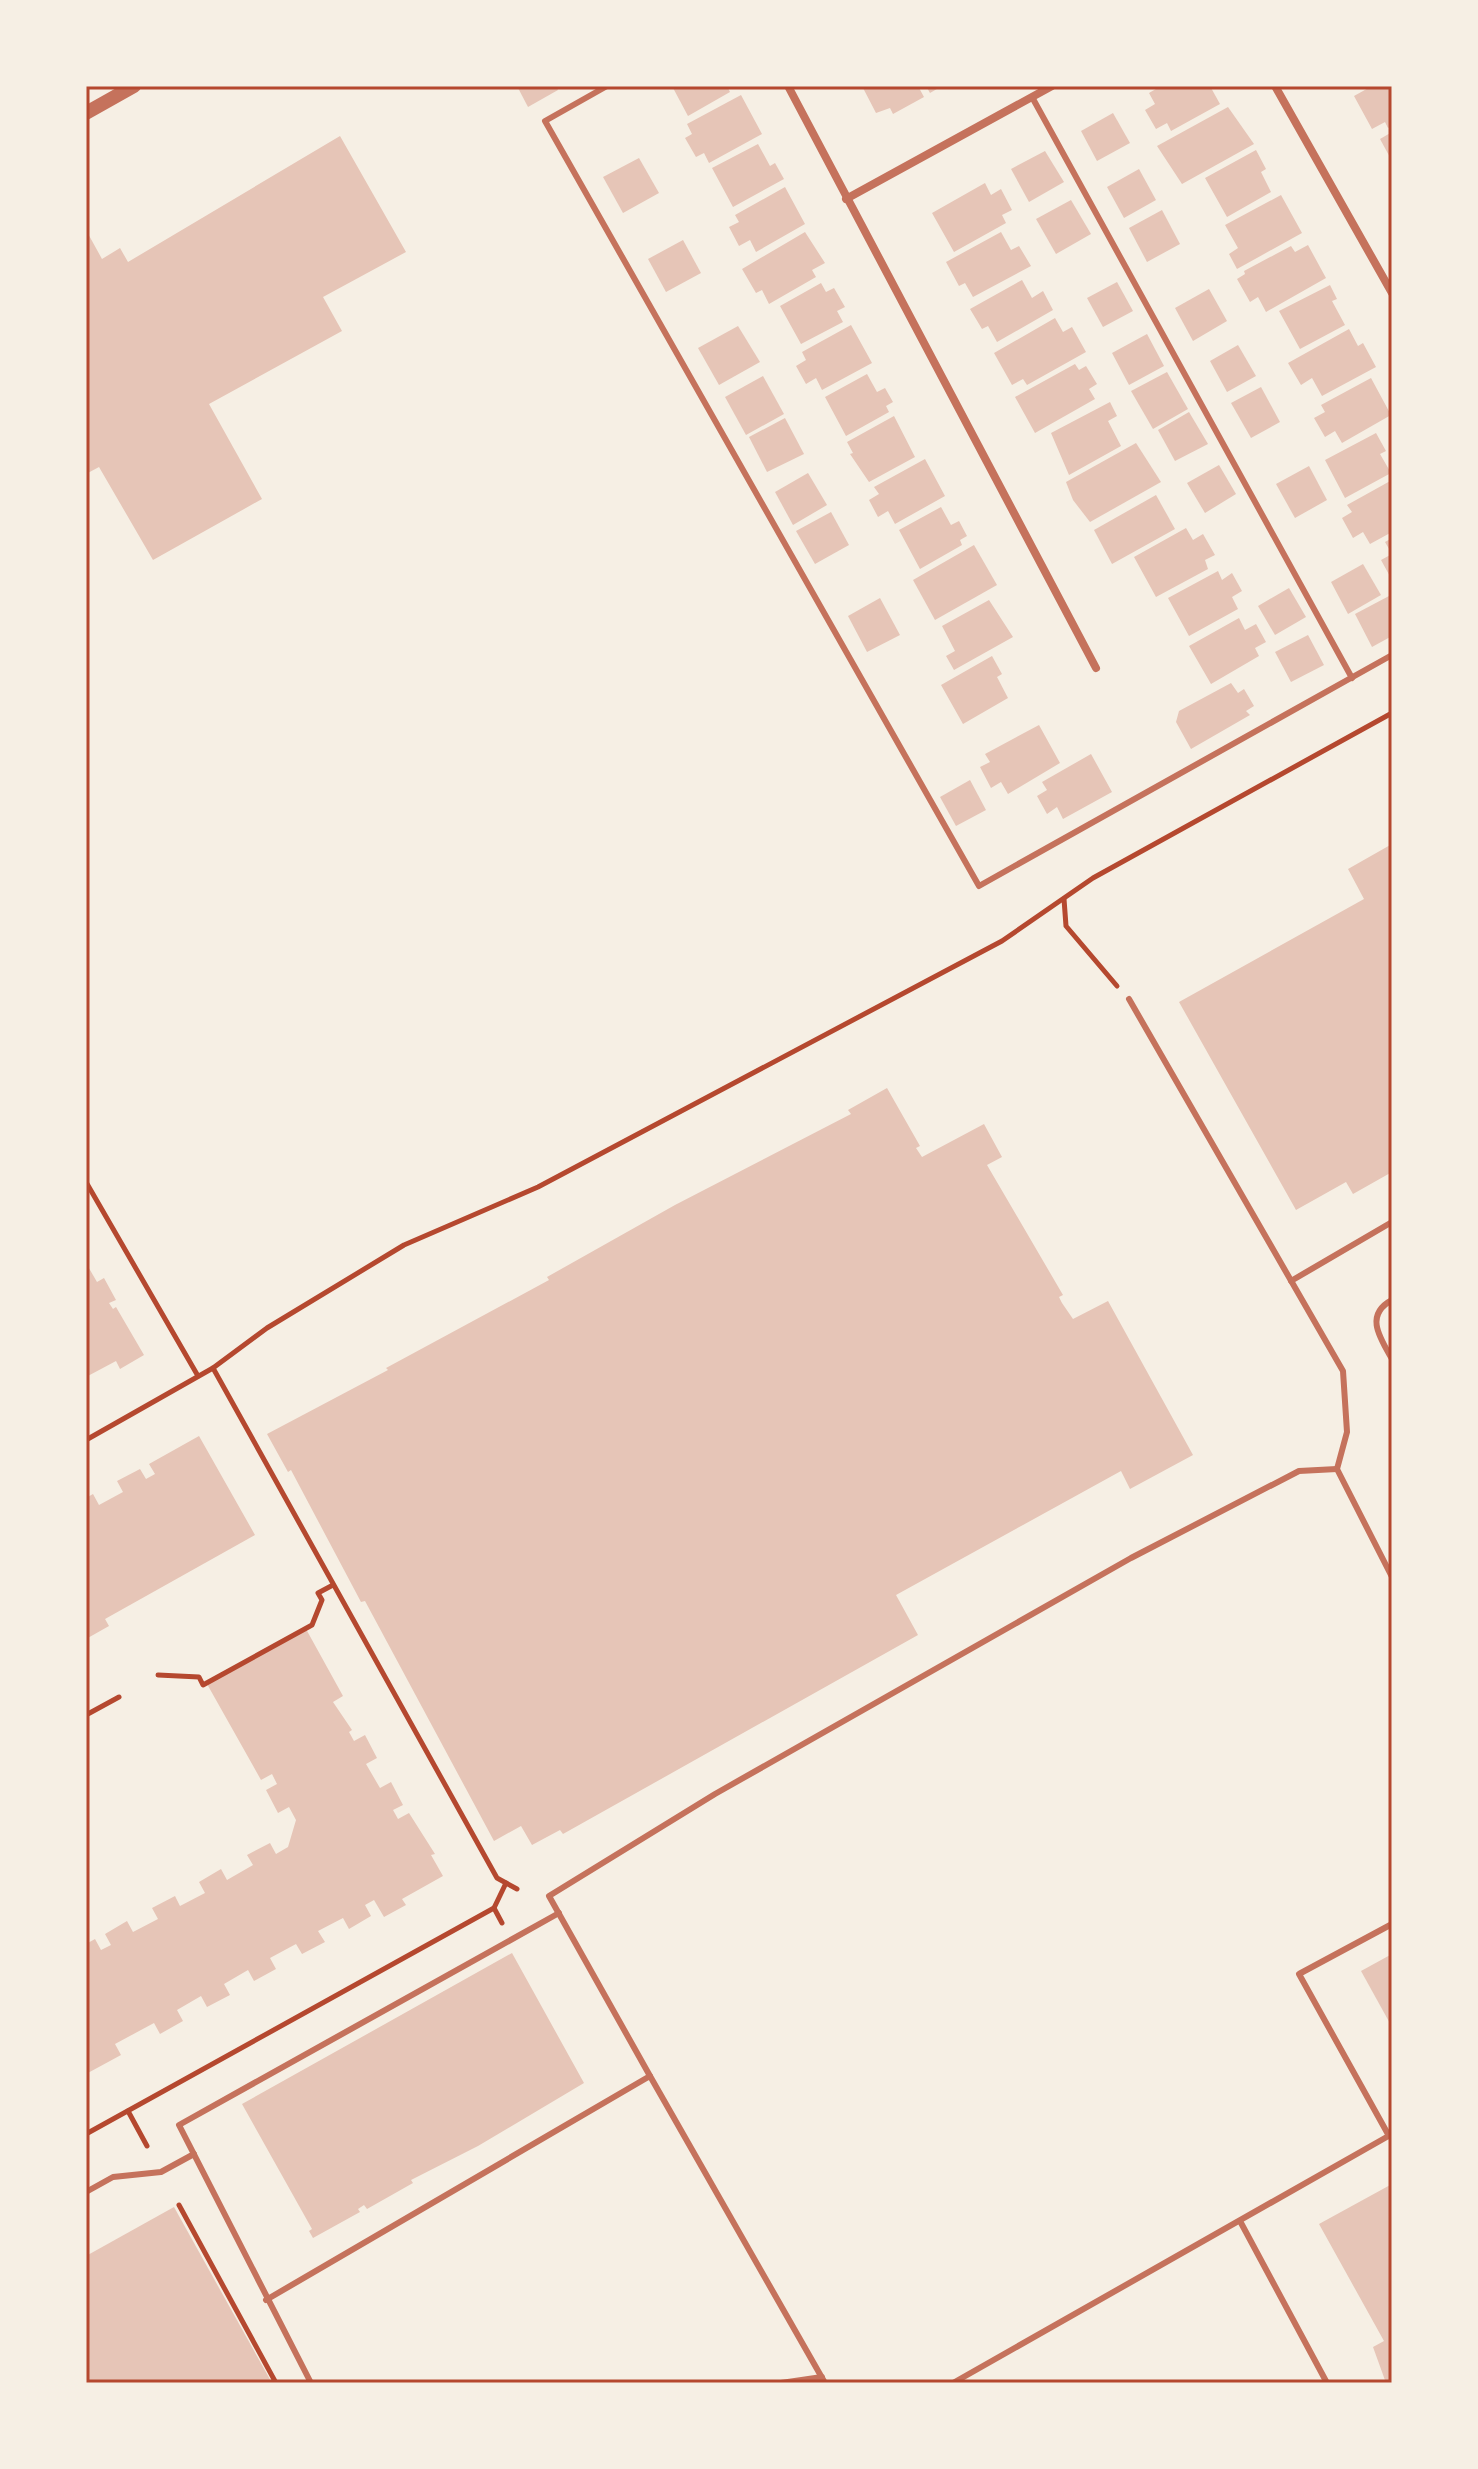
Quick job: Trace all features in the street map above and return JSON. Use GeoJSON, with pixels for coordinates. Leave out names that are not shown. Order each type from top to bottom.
{"type":"FeatureCollection","features":[{"type":"Feature","properties":{"kind":"street"},"geometry":{"type":"LineString","coordinates":[[86,113],[134,86]]}},
{"type":"Feature","properties":{"kind":"street"},"geometry":{"type":"LineString","coordinates":[[788,86],[1096,668]]}},
{"type":"Feature","properties":{"kind":"street"},"geometry":{"type":"LineString","coordinates":[[846,199],[1052,86]]}},
{"type":"Feature","properties":{"kind":"street"},"geometry":{"type":"LineString","coordinates":[[1275,86],[1392,293]]}},
{"type":"Feature","properties":{"kind":"lane"},"geometry":{"type":"LineString","coordinates":[[607,86],[545,121],[979,886],[1392,655]]}},
{"type":"Feature","properties":{"kind":"lane"},"geometry":{"type":"LineString","coordinates":[[1032,97],[1352,678]]}},
{"type":"Feature","properties":{"kind":"lane"},"geometry":{"type":"LineString","coordinates":[[1129,999],[1343,1371],[1347,1432],[1337,1469],[1392,1577]]}},
{"type":"Feature","properties":{"kind":"lane"},"geometry":{"type":"LineString","coordinates":[[1291,1281],[1392,1222]]}},
{"type":"Feature","properties":{"kind":"lane"},"geometry":{"type":"LineString","coordinates":[[1392,1300],[1381,1305],[1375,1318],[1376,1331],[1392,1359]]}},
{"type":"Feature","properties":{"kind":"lane"},"geometry":{"type":"LineString","coordinates":[[781,2383],[823,2380],[549,1896],[768,1763],[1131,1558],[1299,1471],[1337,1469]]}},
{"type":"Feature","properties":{"kind":"lane"},"geometry":{"type":"LineString","coordinates":[[311,2383],[179,2125],[559,1913]]}},
{"type":"Feature","properties":{"kind":"lane"},"geometry":{"type":"LineString","coordinates":[[953,2383],[1390,2135],[1299,1974],[1392,1924]]}},
{"type":"Feature","properties":{"kind":"lane"},"geometry":{"type":"LineString","coordinates":[[266,2300],[650,2076]]}},
{"type":"Feature","properties":{"kind":"lane"},"geometry":{"type":"LineString","coordinates":[[86,2192],[113,2177],[161,2172],[194,2154]]}},
{"type":"Feature","properties":{"kind":"lane"},"geometry":{"type":"LineString","coordinates":[[1240,2221],[1327,2383]]}},
{"type":"Feature","properties":{"kind":"path"},"geometry":{"type":"LineString","coordinates":[[86,1440],[213,1368],[267,1328],[404,1245],[566,1172],[1002,941],[1093,878],[1392,713]]}},
{"type":"Feature","properties":{"kind":"path"},"geometry":{"type":"LineString","coordinates":[[1064,898],[1066,926],[1129,999]]}},
{"type":"Feature","properties":{"kind":"path"},"geometry":{"type":"LineString","coordinates":[[86,1182],[198,1376]]}},
{"type":"Feature","properties":{"kind":"path"},"geometry":{"type":"LineString","coordinates":[[213,1368],[497,1878],[517,1889]]}},
{"type":"Feature","properties":{"kind":"path"},"geometry":{"type":"LineString","coordinates":[[158,1675],[199,1677],[203,1685],[312,1625],[322,1600],[318,1593],[333,1585]]}},
{"type":"Feature","properties":{"kind":"path"},"geometry":{"type":"LineString","coordinates":[[86,1715],[119,1697]]}},
{"type":"Feature","properties":{"kind":"path"},"geometry":{"type":"LineString","coordinates":[[86,2134],[494,1908],[506,1883]]}},
{"type":"Feature","properties":{"kind":"path"},"geometry":{"type":"LineString","coordinates":[[494,1908],[502,1923]]}},
{"type":"Feature","properties":{"kind":"path"},"geometry":{"type":"LineString","coordinates":[[128,2111],[147,2146]]}},
{"type":"Feature","properties":{"kind":"path"},"geometry":{"type":"LineString","coordinates":[[179,2205],[276,2383]]}},
{"type":"Feature","properties":{"kind":"building"},"geometry":{"type":"Polygon","coordinates":[[[517,86],[556,86],[558,90],[528,107],[517,86]]]}},
{"type":"Feature","properties":{"kind":"building"},"geometry":{"type":"Polygon","coordinates":[[[672,86],[727,86],[730,92],[688,116],[672,86]]]}},
{"type":"Feature","properties":{"kind":"building"},"geometry":{"type":"Polygon","coordinates":[[[862,86],[918,86],[924,97],[893,114],[890,108],[876,113],[862,86]]]}},
{"type":"Feature","properties":{"kind":"building"},"geometry":{"type":"Polygon","coordinates":[[[926,86],[942,86],[930,93],[926,86]]]}},
{"type":"Feature","properties":{"kind":"building"},"geometry":{"type":"Polygon","coordinates":[[[1161,86],[1210,86],[1220,104],[1171,131],[1167,123],[1156,129],[1145,110],[1155,104],[1149,93],[1161,86]]]}},
{"type":"Feature","properties":{"kind":"building"},"geometry":{"type":"Polygon","coordinates":[[[1372,86],[1392,86],[1392,126],[1388,128],[1385,122],[1372,129],[1354,96],[1372,86]]]}},
{"type":"Feature","properties":{"kind":"building"},"geometry":{"type":"Polygon","coordinates":[[[741,95],[762,134],[709,163],[704,153],[696,157],[685,138],[692,134],[687,124],[741,95]]]}},
{"type":"Feature","properties":{"kind":"building"},"geometry":{"type":"Polygon","coordinates":[[[1228,107],[1254,144],[1182,184],[1157,146],[1228,107]]]}},
{"type":"Feature","properties":{"kind":"building"},"geometry":{"type":"Polygon","coordinates":[[[1113,113],[1130,143],[1097,161],[1081,131],[1113,113]]]}},
{"type":"Feature","properties":{"kind":"building"},"geometry":{"type":"Polygon","coordinates":[[[1392,132],[1392,161],[1380,139],[1392,132]]]}},
{"type":"Feature","properties":{"kind":"building"},"geometry":{"type":"Polygon","coordinates":[[[340,136],[406,252],[323,297],[342,331],[209,404],[262,499],[153,560],[99,467],[86,474],[86,230],[102,259],[120,248],[128,262],[340,136]]]}},
{"type":"Feature","properties":{"kind":"building"},"geometry":{"type":"Polygon","coordinates":[[[758,144],[770,166],[775,163],[784,179],[733,207],[712,168],[758,144]]]}},
{"type":"Feature","properties":{"kind":"building"},"geometry":{"type":"Polygon","coordinates":[[[1256,150],[1266,169],[1261,172],[1271,192],[1227,217],[1205,178],[1256,150]]]}},
{"type":"Feature","properties":{"kind":"building"},"geometry":{"type":"Polygon","coordinates":[[[1045,151],[1064,182],[1029,202],[1011,169],[1045,151]]]}},
{"type":"Feature","properties":{"kind":"building"},"geometry":{"type":"Polygon","coordinates":[[[639,158],[659,193],[623,213],[603,177],[639,158]]]}},
{"type":"Feature","properties":{"kind":"building"},"geometry":{"type":"Polygon","coordinates":[[[1139,169],[1156,200],[1124,218],[1107,187],[1139,169]]]}},
{"type":"Feature","properties":{"kind":"building"},"geometry":{"type":"Polygon","coordinates":[[[985,183],[991,195],[1001,189],[1012,210],[1002,215],[1006,223],[954,252],[932,213],[985,183]]]}},
{"type":"Feature","properties":{"kind":"building"},"geometry":{"type":"Polygon","coordinates":[[[785,187],[805,224],[756,252],[750,240],[739,246],[729,227],[739,222],[735,215],[785,187]]]}},
{"type":"Feature","properties":{"kind":"building"},"geometry":{"type":"Polygon","coordinates":[[[1281,195],[1302,233],[1237,269],[1229,254],[1238,248],[1225,225],[1281,195]]]}},
{"type":"Feature","properties":{"kind":"building"},"geometry":{"type":"Polygon","coordinates":[[[1071,200],[1091,234],[1056,254],[1036,219],[1071,200]]]}},
{"type":"Feature","properties":{"kind":"building"},"geometry":{"type":"Polygon","coordinates":[[[1162,210],[1180,244],[1147,262],[1129,228],[1162,210]]]}},
{"type":"Feature","properties":{"kind":"building"},"geometry":{"type":"Polygon","coordinates":[[[805,232],[825,263],[812,270],[816,277],[769,304],[762,290],[756,293],[742,269],[805,232]]]}},
{"type":"Feature","properties":{"kind":"building"},"geometry":{"type":"Polygon","coordinates":[[[1001,232],[1011,250],[1019,246],[1031,266],[973,297],[965,283],[959,286],[946,262],[1001,232]]]}},
{"type":"Feature","properties":{"kind":"building"},"geometry":{"type":"Polygon","coordinates":[[[683,240],[701,273],[666,292],[648,259],[683,240]]]}},
{"type":"Feature","properties":{"kind":"building"},"geometry":{"type":"Polygon","coordinates":[[[1308,245],[1326,278],[1266,312],[1258,297],[1250,302],[1237,279],[1245,274],[1244,271],[1291,246],[1295,252],[1308,245]]]}},
{"type":"Feature","properties":{"kind":"building"},"geometry":{"type":"Polygon","coordinates":[[[1022,280],[1032,298],[1043,291],[1053,310],[997,342],[988,326],[982,329],[970,309],[1022,280]]]}},
{"type":"Feature","properties":{"kind":"building"},"geometry":{"type":"Polygon","coordinates":[[[1117,282],[1133,311],[1103,327],[1087,298],[1117,282]]]}},
{"type":"Feature","properties":{"kind":"building"},"geometry":{"type":"Polygon","coordinates":[[[821,283],[826,292],[834,288],[845,307],[837,311],[843,322],[801,344],[780,306],[821,283]]]}},
{"type":"Feature","properties":{"kind":"building"},"geometry":{"type":"Polygon","coordinates":[[[1330,285],[1337,299],[1332,301],[1345,325],[1300,349],[1279,311],[1330,285]]]}},
{"type":"Feature","properties":{"kind":"building"},"geometry":{"type":"Polygon","coordinates":[[[1209,289],[1227,321],[1193,341],[1175,308],[1209,289]]]}},
{"type":"Feature","properties":{"kind":"building"},"geometry":{"type":"Polygon","coordinates":[[[1055,318],[1063,332],[1072,327],[1086,352],[1027,385],[1023,379],[1012,385],[994,353],[1055,318]]]}},
{"type":"Feature","properties":{"kind":"building"},"geometry":{"type":"Polygon","coordinates":[[[851,325],[872,363],[822,390],[816,378],[806,384],[796,366],[806,360],[802,352],[851,325]]]}},
{"type":"Feature","properties":{"kind":"building"},"geometry":{"type":"Polygon","coordinates":[[[738,326],[760,362],[719,385],[698,348],[738,326]]]}},
{"type":"Feature","properties":{"kind":"building"},"geometry":{"type":"Polygon","coordinates":[[[1349,329],[1358,346],[1363,343],[1376,367],[1322,396],[1312,378],[1301,385],[1288,363],[1349,329]]]}},
{"type":"Feature","properties":{"kind":"building"},"geometry":{"type":"Polygon","coordinates":[[[1147,334],[1164,366],[1129,385],[1112,353],[1147,334]]]}},
{"type":"Feature","properties":{"kind":"building"},"geometry":{"type":"Polygon","coordinates":[[[1238,345],[1256,376],[1227,392],[1210,361],[1238,345]]]}},
{"type":"Feature","properties":{"kind":"building"},"geometry":{"type":"Polygon","coordinates":[[[1075,364],[1079,370],[1086,366],[1097,384],[1089,389],[1095,399],[1035,433],[1015,397],[1075,364]]]}},
{"type":"Feature","properties":{"kind":"building"},"geometry":{"type":"Polygon","coordinates":[[[1167,372],[1188,409],[1153,429],[1131,391],[1167,372]]]}},
{"type":"Feature","properties":{"kind":"building"},"geometry":{"type":"Polygon","coordinates":[[[867,374],[877,392],[885,388],[893,402],[886,406],[889,412],[846,436],[825,397],[867,374]]]}},
{"type":"Feature","properties":{"kind":"building"},"geometry":{"type":"Polygon","coordinates":[[[763,376],[784,414],[746,435],[725,397],[763,376]]]}},
{"type":"Feature","properties":{"kind":"building"},"geometry":{"type":"Polygon","coordinates":[[[1371,378],[1391,415],[1342,443],[1335,431],[1325,437],[1314,418],[1325,412],[1321,405],[1371,378]]]}},
{"type":"Feature","properties":{"kind":"building"},"geometry":{"type":"Polygon","coordinates":[[[1261,387],[1280,422],[1251,438],[1231,403],[1261,387]]]}},
{"type":"Feature","properties":{"kind":"building"},"geometry":{"type":"Polygon","coordinates":[[[1110,402],[1117,416],[1108,421],[1121,446],[1069,475],[1051,433],[1110,402]]]}},
{"type":"Feature","properties":{"kind":"building"},"geometry":{"type":"Polygon","coordinates":[[[1189,412],[1208,444],[1175,461],[1158,430],[1189,412]]]}},
{"type":"Feature","properties":{"kind":"building"},"geometry":{"type":"Polygon","coordinates":[[[894,416],[915,457],[869,482],[850,454],[853,453],[847,442],[894,416]]]}},
{"type":"Feature","properties":{"kind":"building"},"geometry":{"type":"Polygon","coordinates":[[[785,418],[804,454],[767,472],[749,437],[785,418]]]}},
{"type":"Feature","properties":{"kind":"building"},"geometry":{"type":"Polygon","coordinates":[[[1376,433],[1386,451],[1380,454],[1391,473],[1345,498],[1325,460],[1376,433]]]}},
{"type":"Feature","properties":{"kind":"building"},"geometry":{"type":"Polygon","coordinates":[[[1136,443],[1161,482],[1090,522],[1073,500],[1066,482],[1136,443]]]}},
{"type":"Feature","properties":{"kind":"building"},"geometry":{"type":"Polygon","coordinates":[[[925,459],[945,496],[895,524],[888,511],[878,517],[869,500],[879,494],[874,487],[925,459]]]}},
{"type":"Feature","properties":{"kind":"building"},"geometry":{"type":"Polygon","coordinates":[[[1219,465],[1236,494],[1205,513],[1187,483],[1219,465]]]}},
{"type":"Feature","properties":{"kind":"building"},"geometry":{"type":"Polygon","coordinates":[[[1309,466],[1327,500],[1295,518],[1276,484],[1309,466]]]}},
{"type":"Feature","properties":{"kind":"building"},"geometry":{"type":"Polygon","coordinates":[[[808,473],[827,505],[793,525],[775,492],[808,473]]]}},
{"type":"Feature","properties":{"kind":"building"},"geometry":{"type":"Polygon","coordinates":[[[1392,480],[1392,532],[1370,544],[1363,532],[1353,538],[1342,518],[1352,512],[1347,505],[1392,480]]]}},
{"type":"Feature","properties":{"kind":"building"},"geometry":{"type":"Polygon","coordinates":[[[1156,495],[1175,529],[1112,564],[1094,530],[1156,495]]]}},
{"type":"Feature","properties":{"kind":"building"},"geometry":{"type":"Polygon","coordinates":[[[941,507],[951,525],[959,521],[967,536],[960,540],[962,545],[920,569],[899,530],[941,507]]]}},
{"type":"Feature","properties":{"kind":"building"},"geometry":{"type":"Polygon","coordinates":[[[831,512],[849,545],[815,564],[796,531],[831,512]]]}},
{"type":"Feature","properties":{"kind":"building"},"geometry":{"type":"Polygon","coordinates":[[[1186,528],[1193,540],[1203,534],[1215,555],[1205,560],[1208,569],[1156,597],[1134,557],[1186,528]]]}},
{"type":"Feature","properties":{"kind":"building"},"geometry":{"type":"Polygon","coordinates":[[[1392,538],[1392,554],[1385,542],[1392,538]]]}},
{"type":"Feature","properties":{"kind":"building"},"geometry":{"type":"Polygon","coordinates":[[[974,545],[997,585],[935,620],[913,580],[974,545]]]}},
{"type":"Feature","properties":{"kind":"building"},"geometry":{"type":"Polygon","coordinates":[[[1392,554],[1392,580],[1381,560],[1392,554]]]}},
{"type":"Feature","properties":{"kind":"building"},"geometry":{"type":"Polygon","coordinates":[[[1363,564],[1381,595],[1348,614],[1331,582],[1363,564]]]}},
{"type":"Feature","properties":{"kind":"building"},"geometry":{"type":"Polygon","coordinates":[[[1218,571],[1222,580],[1232,573],[1242,591],[1232,597],[1238,609],[1189,636],[1168,598],[1218,571]]]}},
{"type":"Feature","properties":{"kind":"building"},"geometry":{"type":"Polygon","coordinates":[[[1289,588],[1306,617],[1275,635],[1258,606],[1289,588]]]}},
{"type":"Feature","properties":{"kind":"building"},"geometry":{"type":"Polygon","coordinates":[[[1389,596],[1392,636],[1372,647],[1355,614],[1389,596]]]}},
{"type":"Feature","properties":{"kind":"building"},"geometry":{"type":"Polygon","coordinates":[[[880,598],[900,635],[867,652],[848,616],[880,598]]]}},
{"type":"Feature","properties":{"kind":"building"},"geometry":{"type":"Polygon","coordinates":[[[989,600],[1013,637],[954,670],[946,656],[955,651],[942,626],[989,600]]]}},
{"type":"Feature","properties":{"kind":"building"},"geometry":{"type":"Polygon","coordinates":[[[1239,618],[1245,630],[1256,624],[1266,642],[1255,648],[1259,656],[1211,684],[1189,646],[1239,618]]]}},
{"type":"Feature","properties":{"kind":"building"},"geometry":{"type":"Polygon","coordinates":[[[1308,635],[1324,665],[1291,682],[1275,652],[1308,635]]]}},
{"type":"Feature","properties":{"kind":"building"},"geometry":{"type":"Polygon","coordinates":[[[992,656],[1002,674],[997,677],[1008,698],[963,724],[941,685],[992,656]]]}},
{"type":"Feature","properties":{"kind":"building"},"geometry":{"type":"Polygon","coordinates":[[[1231,683],[1238,693],[1244,689],[1254,706],[1246,711],[1250,715],[1191,749],[1176,722],[1179,711],[1231,683]]]}},
{"type":"Feature","properties":{"kind":"building"},"geometry":{"type":"Polygon","coordinates":[[[1039,725],[1060,763],[1008,794],[1001,782],[991,788],[980,767],[990,762],[985,754],[1039,725]]]}},
{"type":"Feature","properties":{"kind":"building"},"geometry":{"type":"Polygon","coordinates":[[[1091,754],[1112,792],[1063,819],[1057,807],[1047,814],[1037,796],[1047,790],[1042,782],[1091,754]]]}},
{"type":"Feature","properties":{"kind":"building"},"geometry":{"type":"Polygon","coordinates":[[[970,780],[986,810],[956,826],[940,797],[970,780]]]}},
{"type":"Feature","properties":{"kind":"building"},"geometry":{"type":"Polygon","coordinates":[[[1392,844],[1392,1172],[1353,1194],[1346,1182],[1296,1210],[1179,1002],[1364,899],[1348,869],[1392,844]]]}},
{"type":"Feature","properties":{"kind":"building"},"geometry":{"type":"Polygon","coordinates":[[[887,1088],[920,1146],[916,1148],[922,1157],[984,1124],[1002,1157],[987,1165],[1063,1295],[1059,1297],[1062,1303],[1073,1319],[1108,1301],[1193,1455],[1130,1489],[1121,1471],[896,1595],[918,1635],[563,1834],[560,1830],[532,1845],[521,1826],[494,1841],[365,1601],[361,1602],[291,1470],[288,1472],[267,1434],[549,1280],[547,1277],[675,1205],[851,1114],[848,1110],[887,1088]]]}},
{"type":"Feature","properties":{"kind":"building"},"geometry":{"type":"Polygon","coordinates":[[[86,1263],[97,1282],[104,1278],[116,1300],[109,1303],[113,1309],[116,1307],[144,1355],[120,1369],[116,1361],[86,1377],[86,1263]]]}},
{"type":"Feature","properties":{"kind":"building"},"geometry":{"type":"Polygon","coordinates":[[[199,1436],[255,1535],[105,1619],[109,1626],[86,1639],[86,1498],[93,1494],[99,1505],[123,1492],[117,1481],[140,1469],[146,1479],[155,1474],[149,1464],[199,1436]]]}},
{"type":"Feature","properties":{"kind":"building"},"geometry":{"type":"Polygon","coordinates":[[[306,1629],[343,1696],[333,1702],[352,1730],[349,1732],[354,1741],[365,1735],[377,1758],[366,1764],[380,1788],[391,1782],[403,1805],[393,1810],[398,1819],[409,1813],[435,1854],[431,1855],[443,1876],[402,1899],[406,1905],[384,1917],[374,1900],[365,1905],[371,1916],[349,1929],[343,1918],[318,1931],[325,1942],[302,1954],[296,1944],[270,1958],[276,1969],[254,1981],[248,1970],[224,1984],[230,1995],[207,2007],[201,1996],[177,2010],[183,2021],[160,2034],[154,2023],[115,2044],[121,2055],[86,2074],[86,1944],[95,1939],[101,1950],[111,1945],[105,1934],[127,1921],[133,1932],[158,1919],[152,1908],[175,1896],[180,1906],[205,1893],[199,1882],[221,1869],[227,1880],[253,1865],[247,1855],[270,1843],[276,1854],[288,1847],[296,1820],[289,1807],[278,1813],[266,1790],[277,1784],[272,1774],[261,1780],[207,1684],[306,1629]]]}},
{"type":"Feature","properties":{"kind":"building"},"geometry":{"type":"Polygon","coordinates":[[[512,1953],[584,2083],[478,2146],[411,2180],[413,2183],[367,2209],[364,2205],[358,2209],[360,2212],[313,2238],[309,2231],[312,2229],[242,2104],[512,1953]]]}},
{"type":"Feature","properties":{"kind":"building"},"geometry":{"type":"Polygon","coordinates":[[[1392,1954],[1392,2027],[1361,1971],[1392,1954]]]}},
{"type":"Feature","properties":{"kind":"building"},"geometry":{"type":"Polygon","coordinates":[[[1392,2184],[1392,2383],[1386,2383],[1373,2347],[1384,2341],[1319,2224],[1392,2184]]]}},
{"type":"Feature","properties":{"kind":"building"},"geometry":{"type":"Polygon","coordinates":[[[174,2207],[272,2383],[86,2383],[86,2256],[174,2207]]]}}]}
